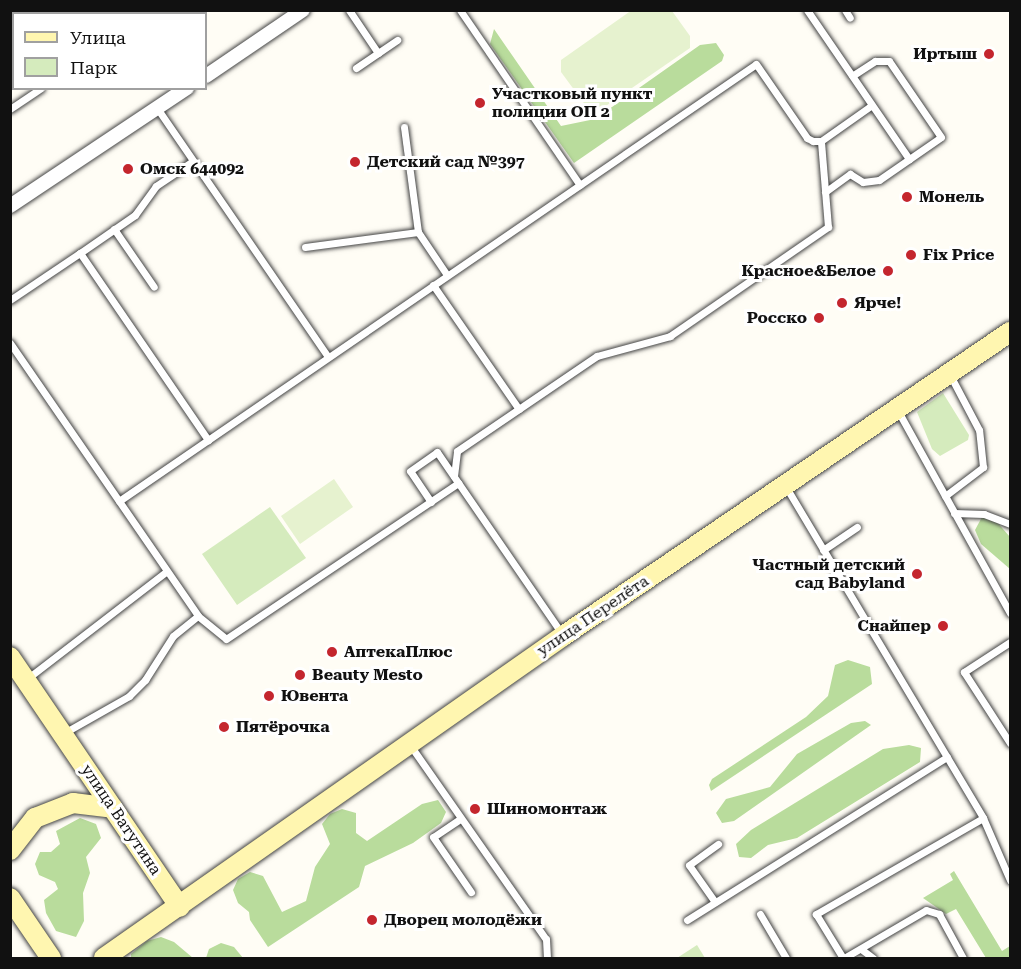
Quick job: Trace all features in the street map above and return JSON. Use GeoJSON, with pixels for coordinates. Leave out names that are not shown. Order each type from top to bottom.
{"type":"FeatureCollection","features":[{"type":"Feature","properties":{"kind":"main road","name":"улица Перелёта"},"geometry":{"type":"LineString","coordinates":[[180,907],[563,636],[1011,332]]}},
{"type":"Feature","properties":{"kind":"main road","name":"улица Ватутина"},"geometry":{"type":"LineString","coordinates":[[10,657],[180,907]]}},
{"type":"Feature","properties":{"kind":"main road"},"geometry":{"type":"LineString","coordinates":[[10,850],[35,818],[73,803],[113,808]]}},
{"type":"Feature","properties":{"kind":"main road"},"geometry":{"type":"LineString","coordinates":[[10,898],[51,958]]}},
{"type":"Feature","properties":{"kind":"main road"},"geometry":{"type":"LineString","coordinates":[[104,958],[180,907]]}},
{"type":"Feature","properties":{"kind":"street"},"geometry":{"type":"LineString","coordinates":[[207,75],[303,10]]}},
{"type":"Feature","properties":{"kind":"street"},"geometry":{"type":"LineString","coordinates":[[10,206],[184,90]]}},
{"type":"Feature","properties":{"kind":"lane"},"geometry":{"type":"LineString","coordinates":[[349,10],[378,52]]}},
{"type":"Feature","properties":{"kind":"lane"},"geometry":{"type":"LineString","coordinates":[[460,10],[580,184]]}},
{"type":"Feature","properties":{"kind":"lane"},"geometry":{"type":"LineString","coordinates":[[807,10],[909,159]]}},
{"type":"Feature","properties":{"kind":"lane"},"geometry":{"type":"LineString","coordinates":[[845,10],[850,18]]}},
{"type":"Feature","properties":{"kind":"lane"},"geometry":{"type":"LineString","coordinates":[[356,68],[397,40]]}},
{"type":"Feature","properties":{"kind":"lane"},"geometry":{"type":"LineString","coordinates":[[825,192],[850,174],[863,182],[879,180],[941,136],[890,61],[875,61],[852,76]]}},
{"type":"Feature","properties":{"kind":"lane"},"geometry":{"type":"LineString","coordinates":[[119,501],[756,64],[807,138],[821,141],[872,105]]}},
{"type":"Feature","properties":{"kind":"lane"},"geometry":{"type":"LineString","coordinates":[[10,109],[38,90]]}},
{"type":"Feature","properties":{"kind":"lane"},"geometry":{"type":"LineString","coordinates":[[157,108],[328,357]]}},
{"type":"Feature","properties":{"kind":"lane"},"geometry":{"type":"LineString","coordinates":[[404,127],[418,232],[447,275]]}},
{"type":"Feature","properties":{"kind":"lane"},"geometry":{"type":"LineString","coordinates":[[453,476],[457,451],[597,356],[670,336],[828,227],[821,141]]}},
{"type":"Feature","properties":{"kind":"lane"},"geometry":{"type":"LineString","coordinates":[[10,300],[135,215],[156,186],[193,161]]}},
{"type":"Feature","properties":{"kind":"lane"},"geometry":{"type":"LineString","coordinates":[[114,229],[154,287]]}},
{"type":"Feature","properties":{"kind":"lane"},"geometry":{"type":"LineString","coordinates":[[305,247],[418,232]]}},
{"type":"Feature","properties":{"kind":"lane"},"geometry":{"type":"LineString","coordinates":[[80,253],[208,440]]}},
{"type":"Feature","properties":{"kind":"lane"},"geometry":{"type":"LineString","coordinates":[[434,285],[519,409]]}},
{"type":"Feature","properties":{"kind":"lane"},"geometry":{"type":"LineString","coordinates":[[10,343],[198,616],[226,639],[458,483]]}},
{"type":"Feature","properties":{"kind":"lane"},"geometry":{"type":"LineString","coordinates":[[945,496],[983,467],[979,430],[949,374]]}},
{"type":"Feature","properties":{"kind":"lane"},"geometry":{"type":"LineString","coordinates":[[897,409],[922,447],[954,513],[1011,613]]}},
{"type":"Feature","properties":{"kind":"lane"},"geometry":{"type":"LineString","coordinates":[[431,502],[410,471],[437,452],[563,636]]}},
{"type":"Feature","properties":{"kind":"lane"},"geometry":{"type":"LineString","coordinates":[[785,485],[983,818],[1011,880]]}},
{"type":"Feature","properties":{"kind":"lane"},"geometry":{"type":"LineString","coordinates":[[954,513],[984,514],[1011,524]]}},
{"type":"Feature","properties":{"kind":"lane"},"geometry":{"type":"LineString","coordinates":[[823,550],[857,527]]}},
{"type":"Feature","properties":{"kind":"lane"},"geometry":{"type":"LineString","coordinates":[[26,680],[167,571]]}},
{"type":"Feature","properties":{"kind":"lane"},"geometry":{"type":"LineString","coordinates":[[63,734],[129,696],[145,680],[173,636],[198,616]]}},
{"type":"Feature","properties":{"kind":"lane"},"geometry":{"type":"LineString","coordinates":[[1011,642],[964,672],[1011,742]]}},
{"type":"Feature","properties":{"kind":"lane"},"geometry":{"type":"LineString","coordinates":[[410,745],[546,939],[547,958]]}},
{"type":"Feature","properties":{"kind":"lane"},"geometry":{"type":"LineString","coordinates":[[687,920],[946,757]]}},
{"type":"Feature","properties":{"kind":"lane"},"geometry":{"type":"LineString","coordinates":[[963,958],[939,914],[926,910],[844,958],[816,914],[983,818]]}},
{"type":"Feature","properties":{"kind":"lane"},"geometry":{"type":"LineString","coordinates":[[460,819],[433,837],[471,892]]}},
{"type":"Feature","properties":{"kind":"lane"},"geometry":{"type":"LineString","coordinates":[[715,902],[689,864],[718,844]]}},
{"type":"Feature","properties":{"kind":"lane"},"geometry":{"type":"LineString","coordinates":[[760,914],[786,958]]}},
{"type":"Feature","properties":{"kind":"lane"},"geometry":{"type":"LineString","coordinates":[[861,949],[873,958]]}},
{"type":"Feature","properties":{"kind":"green space"},"geometry":{"type":"Polygon","coordinates":[[[632,10],[672,11],[690,36],[690,48],[600,110],[589,110],[561,72],[561,60],[632,10]]]}},
{"type":"Feature","properties":{"kind":"green space"},"geometry":{"type":"Polygon","coordinates":[[[494,29],[561,126],[595,119],[700,45],[716,43],[724,55],[722,61],[574,163],[490,44],[494,29]]]}},
{"type":"Feature","properties":{"kind":"green space"},"geometry":{"type":"Polygon","coordinates":[[[943,393],[969,435],[968,440],[940,456],[932,449],[917,412],[943,393]]]}},
{"type":"Feature","properties":{"kind":"green space"},"geometry":{"type":"Polygon","coordinates":[[[334,479],[353,507],[300,544],[281,516],[334,479]]]}},
{"type":"Feature","properties":{"kind":"green space"},"geometry":{"type":"Polygon","coordinates":[[[270,507],[306,558],[237,605],[202,554],[270,507]]]}},
{"type":"Feature","properties":{"kind":"green space"},"geometry":{"type":"Polygon","coordinates":[[[982,517],[996,521],[1010,537],[1010,569],[981,544],[975,530],[982,517]]]}},
{"type":"Feature","properties":{"kind":"green space"},"geometry":{"type":"Polygon","coordinates":[[[848,660],[870,667],[872,684],[711,791],[709,785],[712,779],[806,717],[828,696],[835,665],[848,660]]]}},
{"type":"Feature","properties":{"kind":"green space"},"geometry":{"type":"Polygon","coordinates":[[[865,721],[871,725],[734,821],[722,823],[716,813],[726,799],[770,787],[797,754],[851,723],[865,721]]]}},
{"type":"Feature","properties":{"kind":"green space"},"geometry":{"type":"Polygon","coordinates":[[[909,745],[921,748],[920,762],[797,838],[768,845],[751,858],[739,857],[736,844],[751,830],[883,749],[909,745]]]}},
{"type":"Feature","properties":{"kind":"green space"},"geometry":{"type":"Polygon","coordinates":[[[438,800],[446,812],[441,823],[413,843],[365,866],[359,887],[268,947],[250,920],[249,912],[238,903],[233,890],[238,879],[250,872],[263,876],[282,912],[306,901],[315,867],[330,844],[322,824],[330,814],[342,809],[356,813],[356,833],[367,841],[422,804],[438,800]]]}},
{"type":"Feature","properties":{"kind":"green space"},"geometry":{"type":"Polygon","coordinates":[[[80,818],[96,824],[101,838],[86,857],[90,873],[83,893],[84,921],[76,937],[56,931],[46,913],[44,900],[58,889],[55,882],[39,875],[35,864],[40,852],[51,852],[60,844],[56,831],[80,818]]]}},
{"type":"Feature","properties":{"kind":"green space"},"geometry":{"type":"Polygon","coordinates":[[[954,871],[1002,951],[1010,946],[1010,958],[986,958],[956,909],[946,914],[923,898],[953,880],[950,874],[954,871]]]}},
{"type":"Feature","properties":{"kind":"green space"},"geometry":{"type":"Polygon","coordinates":[[[161,937],[174,942],[193,958],[131,958],[131,954],[147,941],[161,937]]]}},
{"type":"Feature","properties":{"kind":"green space"},"geometry":{"type":"Polygon","coordinates":[[[221,943],[234,947],[243,958],[206,958],[209,949],[221,943]]]}},
{"type":"Feature","properties":{"kind":"green space"},"geometry":{"type":"Polygon","coordinates":[[[697,945],[705,958],[677,958],[697,945]]]}},
{"type":"Feature","properties":{"kind":"place","name":"Иртыш"},"geometry":{"type":"Point","coordinates":[989,54]}},
{"type":"Feature","properties":{"kind":"place","name":"Участковый пункт полиции ОП 2"},"geometry":{"type":"Point","coordinates":[480,103]}},
{"type":"Feature","properties":{"kind":"place","name":"Детский сад №397"},"geometry":{"type":"Point","coordinates":[355,162]}},
{"type":"Feature","properties":{"kind":"place","name":"Омск 644092"},"geometry":{"type":"Point","coordinates":[128,169]}},
{"type":"Feature","properties":{"kind":"place","name":"Монель"},"geometry":{"type":"Point","coordinates":[907,197]}},
{"type":"Feature","properties":{"kind":"place","name":"Fix Price"},"geometry":{"type":"Point","coordinates":[911,255]}},
{"type":"Feature","properties":{"kind":"place","name":"Красное&Белое"},"geometry":{"type":"Point","coordinates":[888,271]}},
{"type":"Feature","properties":{"kind":"place","name":"Ярче!"},"geometry":{"type":"Point","coordinates":[842,303]}},
{"type":"Feature","properties":{"kind":"place","name":"Росско"},"geometry":{"type":"Point","coordinates":[819,318]}},
{"type":"Feature","properties":{"kind":"place","name":"Частный детский сад Babyland"},"geometry":{"type":"Point","coordinates":[917,574]}},
{"type":"Feature","properties":{"kind":"place","name":"Снайпер"},"geometry":{"type":"Point","coordinates":[943,626]}},
{"type":"Feature","properties":{"kind":"place","name":"АптекаПлюс"},"geometry":{"type":"Point","coordinates":[332,652]}},
{"type":"Feature","properties":{"kind":"place","name":"Beauty Mesto"},"geometry":{"type":"Point","coordinates":[300,675]}},
{"type":"Feature","properties":{"kind":"place","name":"Ювента"},"geometry":{"type":"Point","coordinates":[269,696]}},
{"type":"Feature","properties":{"kind":"place","name":"Пятёрочка"},"geometry":{"type":"Point","coordinates":[224,727]}},
{"type":"Feature","properties":{"kind":"place","name":"Шиномонтаж"},"geometry":{"type":"Point","coordinates":[475,809]}},
{"type":"Feature","properties":{"kind":"place","name":"Дворец молодёжи"},"geometry":{"type":"Point","coordinates":[372,920]}}]}
